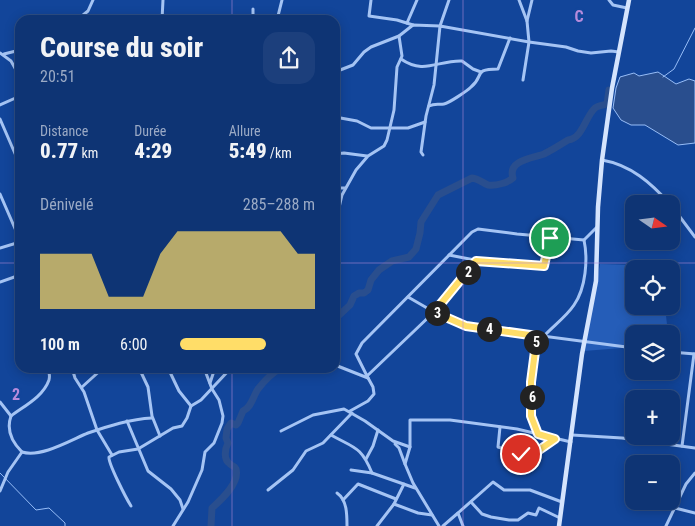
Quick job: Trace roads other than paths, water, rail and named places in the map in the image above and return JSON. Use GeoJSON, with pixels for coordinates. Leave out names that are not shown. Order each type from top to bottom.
{"type":"FeatureCollection","features":[{"type":"Feature","properties":{"kind":"street"},"geometry":{"type":"LineString","coordinates":[[83,15],[88,11],[93,0]]}},
{"type":"Feature","properties":{"kind":"street"},"geometry":{"type":"LineString","coordinates":[[162,0],[162,15]]}},
{"type":"Feature","properties":{"kind":"street"},"geometry":{"type":"LineString","coordinates":[[278,15],[282,0]]}},
{"type":"Feature","properties":{"kind":"street"},"geometry":{"type":"LineString","coordinates":[[371,0],[369,16],[413,25],[440,26],[566,47],[591,53],[618,52]]}},
{"type":"Feature","properties":{"kind":"street"},"geometry":{"type":"LineString","coordinates":[[407,23],[417,0]]}},
{"type":"Feature","properties":{"kind":"street"},"geometry":{"type":"LineString","coordinates":[[423,155],[421,152],[428,106],[433,91],[440,26],[449,0]]}},
{"type":"Feature","properties":{"kind":"street"},"geometry":{"type":"LineString","coordinates":[[519,0],[527,21],[529,42],[523,80]]}},
{"type":"Feature","properties":{"kind":"street"},"geometry":{"type":"LineString","coordinates":[[527,21],[532,0]]}},
{"type":"Feature","properties":{"kind":"street"},"geometry":{"type":"LineString","coordinates":[[609,0],[613,5],[628,8]]}},
{"type":"Feature","properties":{"kind":"street"},"geometry":{"type":"LineString","coordinates":[[559,526],[585,342],[596,281],[598,201],[602,160],[618,52],[629,0]]}},
{"type":"Feature","properties":{"kind":"street"},"geometry":{"type":"LineString","coordinates":[[253,9],[253,15]]}},
{"type":"Feature","properties":{"kind":"street"},"geometry":{"type":"LineString","coordinates":[[340,70],[353,64],[371,47],[399,36],[413,25]]}},
{"type":"Feature","properties":{"kind":"street"},"geometry":{"type":"LineString","coordinates":[[340,201],[356,170],[368,156],[384,146],[394,110],[397,67],[401,59],[402,50],[399,36]]}},
{"type":"Feature","properties":{"kind":"street"},"geometry":{"type":"LineString","coordinates":[[428,106],[448,103],[472,86],[481,72],[498,69],[510,38]]}},
{"type":"Feature","properties":{"kind":"street"},"geometry":{"type":"LineString","coordinates":[[2,54],[15,51]]}},
{"type":"Feature","properties":{"kind":"street"},"geometry":{"type":"LineString","coordinates":[[2,54],[11,61],[15,68]]}},
{"type":"Feature","properties":{"kind":"street"},"geometry":{"type":"LineString","coordinates":[[401,59],[408,64],[427,67],[462,61],[481,72]]}},
{"type":"Feature","properties":{"kind":"street"},"geometry":{"type":"LineString","coordinates":[[0,105],[15,98]]}},
{"type":"Feature","properties":{"kind":"street"},"geometry":{"type":"LineString","coordinates":[[0,118],[15,153]]}},
{"type":"Feature","properties":{"kind":"street"},"geometry":{"type":"LineString","coordinates":[[340,118],[357,121],[371,128],[408,128],[425,122]]}},
{"type":"Feature","properties":{"kind":"street"},"geometry":{"type":"LineString","coordinates":[[340,154],[368,156]]}},
{"type":"Feature","properties":{"kind":"street"},"geometry":{"type":"LineString","coordinates":[[602,160],[628,168],[644,178],[662,195]]}},
{"type":"Feature","properties":{"kind":"street"},"geometry":{"type":"LineString","coordinates":[[340,188],[346,188]]}},
{"type":"Feature","properties":{"kind":"street"},"geometry":{"type":"LineString","coordinates":[[0,194],[15,229]]}},
{"type":"Feature","properties":{"kind":"street"},"geometry":{"type":"LineString","coordinates":[[680,216],[695,237]]}},
{"type":"Feature","properties":{"kind":"street"},"geometry":{"type":"LineString","coordinates":[[268,490],[293,470],[304,453],[318,446],[331,435],[351,412],[372,398],[373,387],[357,357],[357,351],[362,343],[472,232],[478,229],[550,238],[584,240],[598,226]]}},
{"type":"Feature","properties":{"kind":"street"},"geometry":{"type":"LineString","coordinates":[[449,255],[476,261],[544,266],[550,238]]}},
{"type":"Feature","properties":{"kind":"street"},"geometry":{"type":"LineString","coordinates":[[543,337],[569,311],[577,300],[585,268],[586,249],[584,240]]}},
{"type":"Feature","properties":{"kind":"street"},"geometry":{"type":"LineString","coordinates":[[0,248],[15,243]]}},
{"type":"Feature","properties":{"kind":"street"},"geometry":{"type":"LineString","coordinates":[[368,377],[434,312],[476,261]]}},
{"type":"Feature","properties":{"kind":"street"},"geometry":{"type":"LineString","coordinates":[[0,282],[15,277]]}},
{"type":"Feature","properties":{"kind":"street"},"geometry":{"type":"LineString","coordinates":[[408,297],[434,312],[466,326],[625,347]]}},
{"type":"Feature","properties":{"kind":"street"},"geometry":{"type":"LineString","coordinates":[[537,336],[531,382],[531,416],[538,434]]}},
{"type":"Feature","properties":{"kind":"street"},"geometry":{"type":"LineString","coordinates":[[680,353],[694,354],[682,446]]}},
{"type":"Feature","properties":{"kind":"street"},"geometry":{"type":"LineString","coordinates":[[340,367],[368,377]]}},
{"type":"Feature","properties":{"kind":"street"},"geometry":{"type":"LineString","coordinates":[[11,416],[25,408],[40,393],[49,379],[48,373]]}},
{"type":"Feature","properties":{"kind":"street"},"geometry":{"type":"LineString","coordinates":[[74,373],[82,387],[97,430],[112,455]]}},
{"type":"Feature","properties":{"kind":"street"},"geometry":{"type":"LineString","coordinates":[[82,387],[97,373]]}},
{"type":"Feature","properties":{"kind":"street"},"geometry":{"type":"LineString","coordinates":[[141,373],[148,391],[152,418],[160,436]]}},
{"type":"Feature","properties":{"kind":"street"},"geometry":{"type":"LineString","coordinates":[[170,373],[179,391],[191,406]]}},
{"type":"Feature","properties":{"kind":"street"},"geometry":{"type":"LineString","coordinates":[[173,526],[184,510],[205,462],[205,452],[214,443],[222,423],[223,416],[219,400],[212,389],[206,373]]}},
{"type":"Feature","properties":{"kind":"street"},"geometry":{"type":"LineString","coordinates":[[210,383],[213,373]]}},
{"type":"Feature","properties":{"kind":"street"},"geometry":{"type":"LineString","coordinates":[[131,506],[108,460],[112,455],[138,449],[173,428],[182,426],[191,406],[212,389],[226,373]]}},
{"type":"Feature","properties":{"kind":"street"},"geometry":{"type":"LineString","coordinates":[[0,402],[11,416],[9,427],[11,438],[22,452],[26,453],[43,451],[126,421],[152,418]]}},
{"type":"Feature","properties":{"kind":"street"},"geometry":{"type":"LineString","coordinates":[[281,431],[313,415],[344,409],[351,412],[393,441],[399,448],[416,488],[439,526]]}},
{"type":"Feature","properties":{"kind":"street"},"geometry":{"type":"LineString","coordinates":[[405,464],[410,447],[410,420],[450,420],[500,427],[571,442]]}},
{"type":"Feature","properties":{"kind":"street"},"geometry":{"type":"LineString","coordinates":[[126,421],[148,471],[171,489],[180,500],[184,510]]}},
{"type":"Feature","properties":{"kind":"street"},"geometry":{"type":"LineString","coordinates":[[500,427],[498,447],[523,454],[532,455],[555,439]]}},
{"type":"Feature","properties":{"kind":"street"},"geometry":{"type":"LineString","coordinates":[[366,460],[378,430]]}},
{"type":"Feature","properties":{"kind":"street"},"geometry":{"type":"LineString","coordinates":[[331,435],[361,452],[372,473]]}},
{"type":"Feature","properties":{"kind":"street"},"geometry":{"type":"LineString","coordinates":[[572,435],[622,438],[695,448]]}},
{"type":"Feature","properties":{"kind":"street"},"geometry":{"type":"LineString","coordinates":[[393,441],[410,447]]}},
{"type":"Feature","properties":{"kind":"street"},"geometry":{"type":"LineString","coordinates":[[0,491],[8,472],[22,452]]}},
{"type":"Feature","properties":{"kind":"street"},"geometry":{"type":"LineString","coordinates":[[351,470],[372,473],[416,488]]}},
{"type":"Feature","properties":{"kind":"street"},"geometry":{"type":"LineString","coordinates":[[680,497],[686,484],[695,473]]}},
{"type":"Feature","properties":{"kind":"street"},"geometry":{"type":"LineString","coordinates":[[443,526],[493,482],[504,490],[530,490],[562,502]]}},
{"type":"Feature","properties":{"kind":"street"},"geometry":{"type":"LineString","coordinates":[[343,500],[357,484],[396,499]]}},
{"type":"Feature","properties":{"kind":"street"},"geometry":{"type":"LineString","coordinates":[[377,526],[394,504],[404,484]]}},
{"type":"Feature","properties":{"kind":"street"},"geometry":{"type":"LineString","coordinates":[[337,493],[347,509],[347,526]]}},
{"type":"Feature","properties":{"kind":"street"},"geometry":{"type":"LineString","coordinates":[[471,502],[482,514],[491,517],[518,520],[528,513],[536,515],[539,508],[560,518]]}},
{"type":"Feature","properties":{"kind":"street"},"geometry":{"type":"LineString","coordinates":[[394,504],[418,513],[432,515]]}},
{"type":"Feature","properties":{"kind":"street"},"geometry":{"type":"LineString","coordinates":[[680,509],[695,513]]}},
{"type":"Feature","properties":{"kind":"street"},"geometry":{"type":"LineString","coordinates":[[666,526],[673,510]]}},
{"type":"Feature","properties":{"kind":"street"},"geometry":{"type":"LineString","coordinates":[[458,513],[463,526]]}},
{"type":"Feature","properties":{"kind":"waterway"},"geometry":{"type":"LineString","coordinates":[[663,77],[674,69],[695,28]]}},
{"type":"Feature","properties":{"kind":"waterway"},"geometry":{"type":"LineString","coordinates":[[340,314],[350,305],[354,296],[368,290],[371,280],[379,270],[392,261],[409,257],[416,249],[421,222],[438,195],[472,178],[488,185],[501,184],[511,180],[514,167],[522,161],[544,154],[577,135],[595,108],[607,104],[609,90]]}},
{"type":"Feature","properties":{"kind":"waterway"},"geometry":{"type":"LineString","coordinates":[[211,526],[212,508],[229,491],[236,474],[236,469],[228,462],[226,457],[227,429],[231,423],[236,425],[238,423],[243,411],[250,404],[258,389],[274,373]]}},
{"type":"Feature","properties":{"kind":"waterway"},"geometry":{"type":"LineString","coordinates":[[0,473],[36,510],[49,508],[65,523],[65,526]]}}]}
